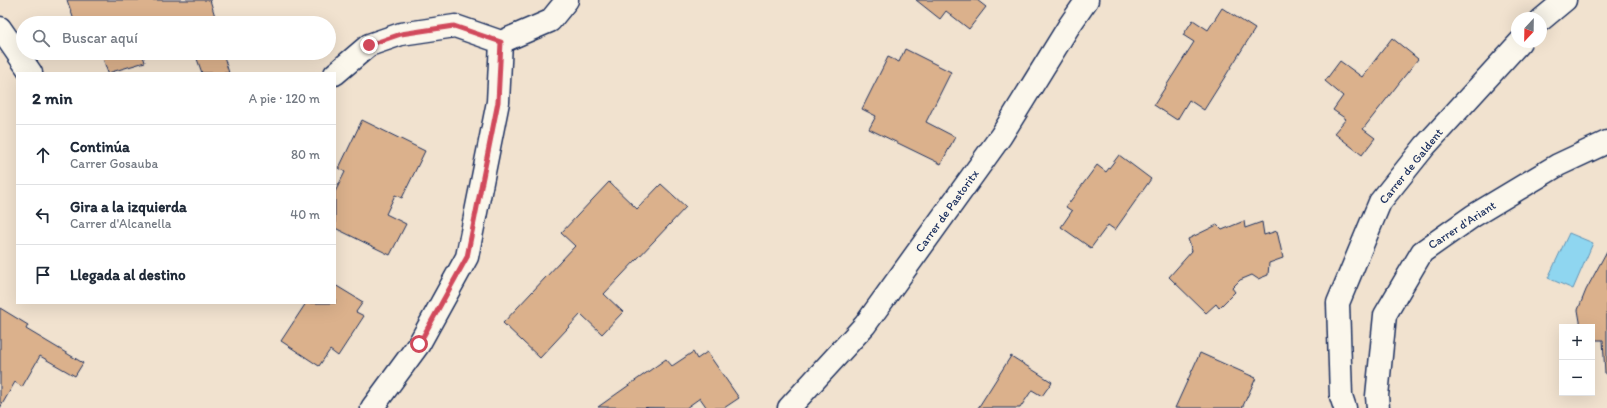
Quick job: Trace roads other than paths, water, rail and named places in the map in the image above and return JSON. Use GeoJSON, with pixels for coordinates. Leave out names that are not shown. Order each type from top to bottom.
{"type":"FeatureCollection","features":[{"type":"Feature","properties":{"kind":"street"},"geometry":{"type":"LineString","coordinates":[[336,73],[369,45],[401,34],[454,26],[501,42],[550,21],[567,0]]}},
{"type":"Feature","properties":{"kind":"street","name":"Carrer de Pastoritx"},"geometry":{"type":"LineString","coordinates":[[789,408],[865,325],[1000,136],[1087,0]]}},
{"type":"Feature","properties":{"kind":"street"},"geometry":{"type":"LineString","coordinates":[[1547,15],[1565,0]]}},
{"type":"Feature","properties":{"kind":"street"},"geometry":{"type":"LineString","coordinates":[[0,28],[16,51]]}},
{"type":"Feature","properties":{"kind":"street"},"geometry":{"type":"LineString","coordinates":[[372,408],[419,344],[467,257],[498,102],[501,42]]}},
{"type":"Feature","properties":{"kind":"street","name":"Carrer de Galdent"},"geometry":{"type":"LineString","coordinates":[[1345,408],[1341,396],[1338,303],[1380,202],[1425,146],[1515,48]]}},
{"type":"Feature","properties":{"kind":"street"},"geometry":{"type":"LineString","coordinates":[[22,60],[30,72]]}},
{"type":"Feature","properties":{"kind":"street","name":"Carrer d'Ariant"},"geometry":{"type":"LineString","coordinates":[[1378,408],[1377,396],[1385,315],[1422,252],[1473,216],[1558,165],[1607,142]]}},
{"type":"Feature","properties":{"kind":"water"},"geometry":{"type":"Polygon","coordinates":[[[1569,233],[1593,243],[1573,289],[1548,278],[1569,233]]]}}]}
